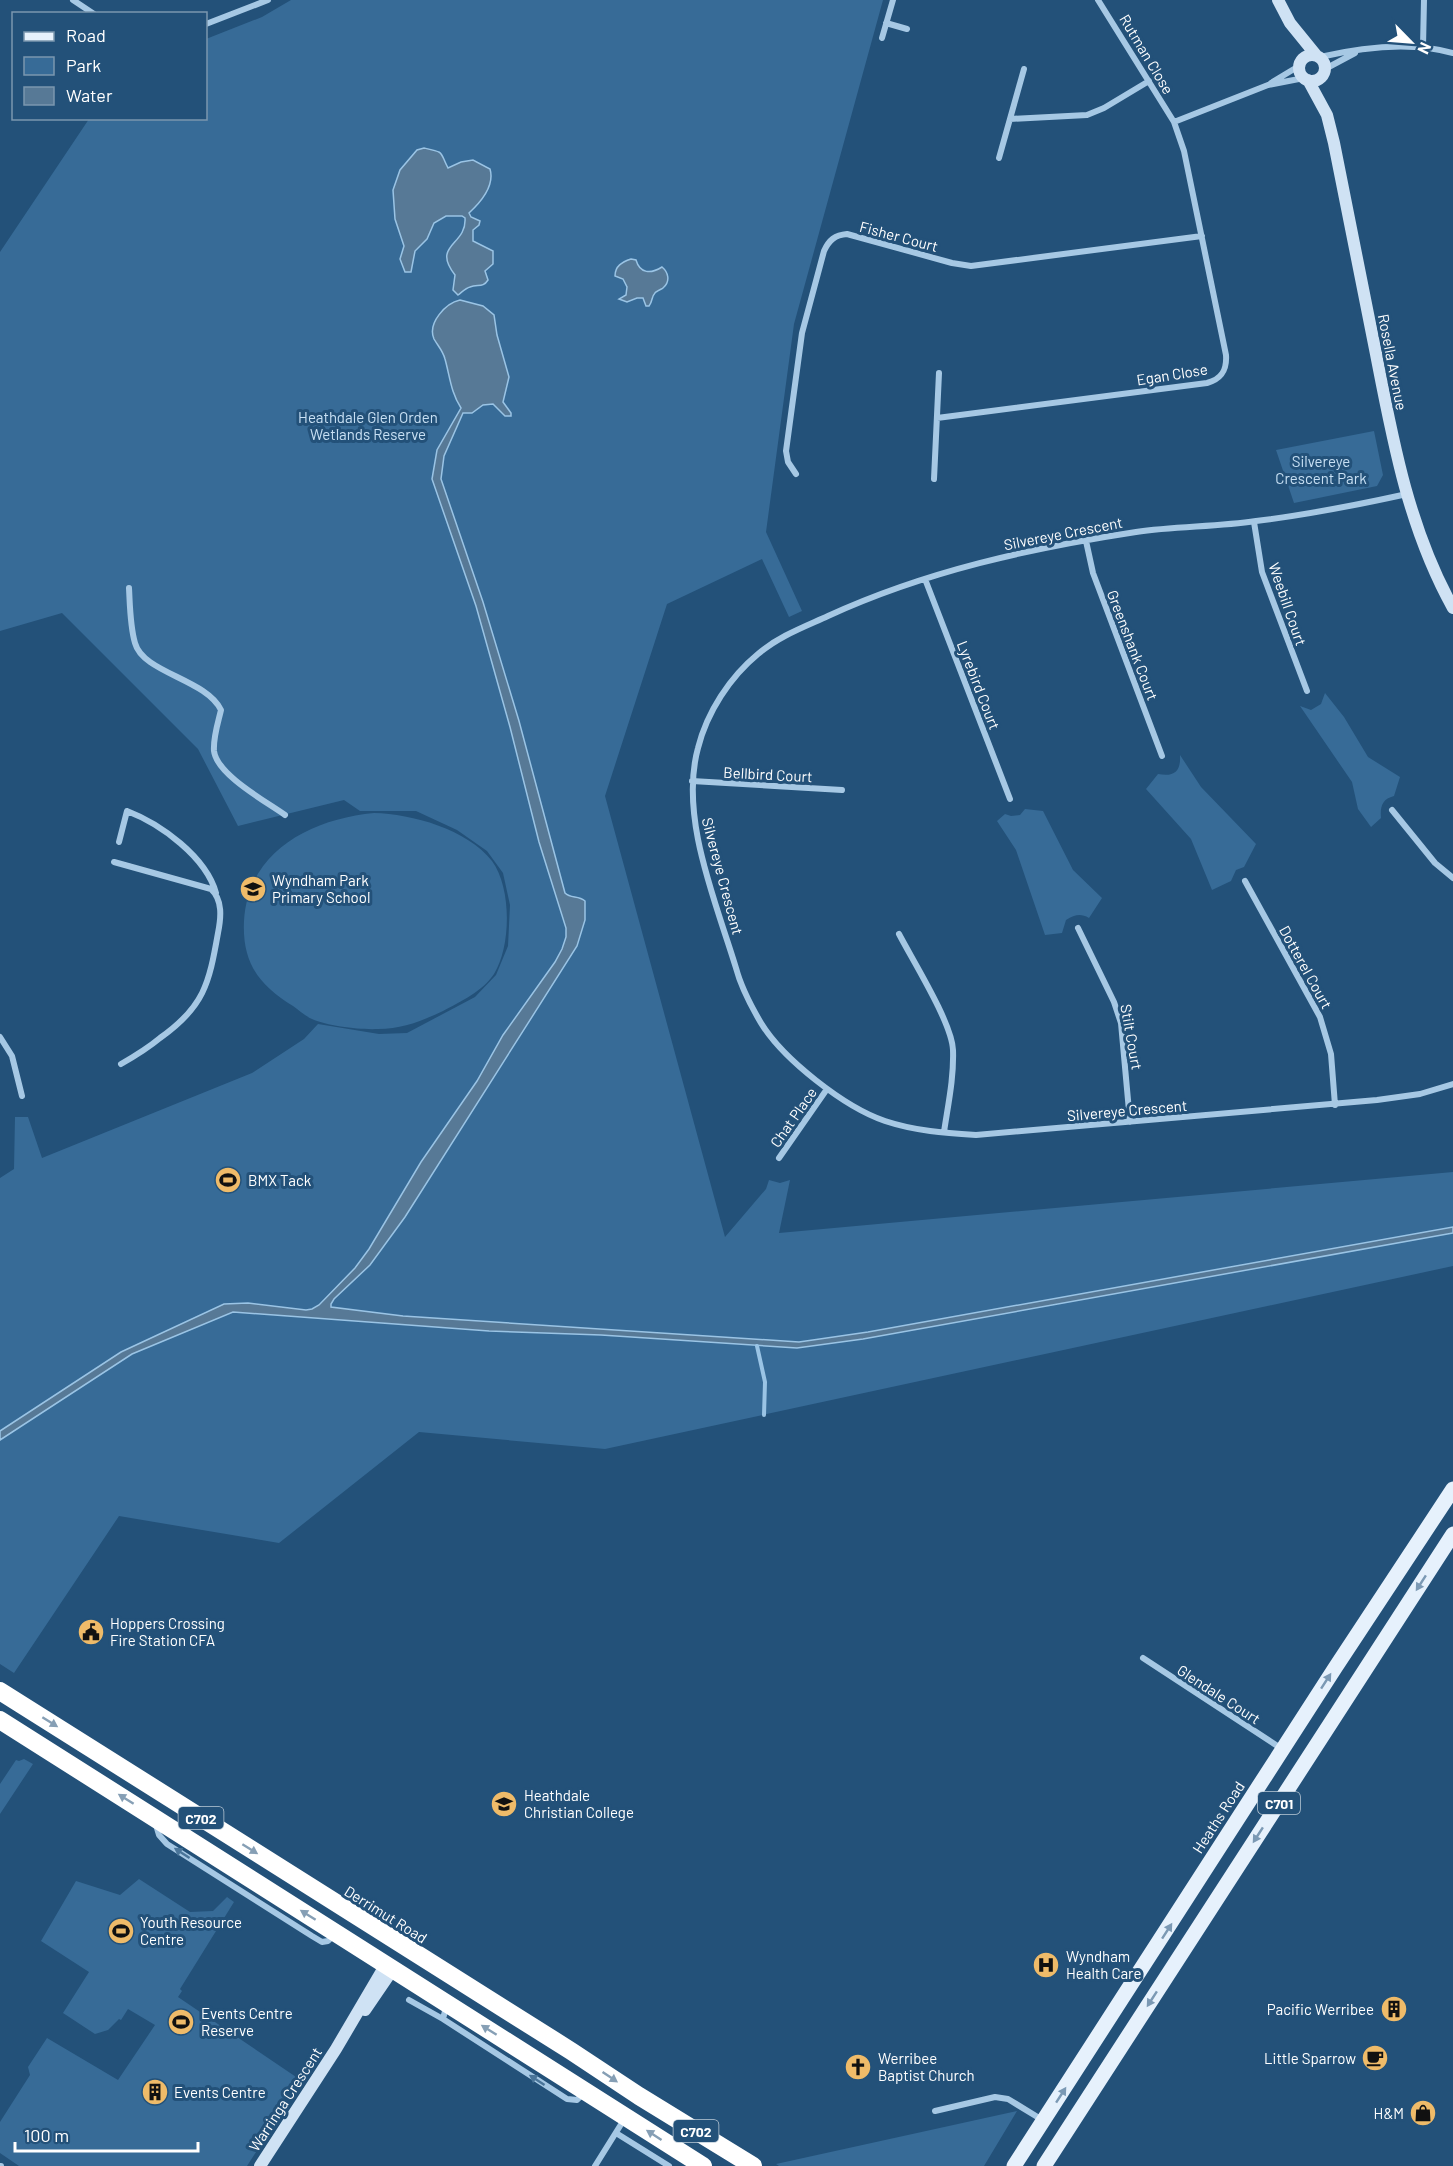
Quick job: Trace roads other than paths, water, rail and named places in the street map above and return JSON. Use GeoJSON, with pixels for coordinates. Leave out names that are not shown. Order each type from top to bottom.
{"type":"FeatureCollection","features":[{"type":"Feature","properties":{"kind":"highway","name":"Derrimut Road"},"geometry":{"type":"LineString","coordinates":[[0,1691],[753,2166]]}},
{"type":"Feature","properties":{"kind":"highway"},"geometry":{"type":"LineString","coordinates":[[7,1724],[26,1708]]}},
{"type":"Feature","properties":{"kind":"highway","name":"C702"},"geometry":{"type":"LineString","coordinates":[[7,1724],[390,1966],[445,2011],[585,2091],[703,2166]]}},
{"type":"Feature","properties":{"kind":"highway"},"geometry":{"type":"LineString","coordinates":[[314,1890],[336,1914],[338,1926],[336,1932]]}},
{"type":"Feature","properties":{"kind":"highway"},"geometry":{"type":"LineString","coordinates":[[390,1966],[401,1945]]}},
{"type":"Feature","properties":{"kind":"highway"},"geometry":{"type":"LineString","coordinates":[[571,2051],[587,2076],[585,2091]]}},
{"type":"Feature","properties":{"kind":"highway"},"geometry":{"type":"LineString","coordinates":[[626,2116],[639,2096]]}},
{"type":"Feature","properties":{"kind":"main road","name":"Heaths Road"},"geometry":{"type":"LineString","coordinates":[[1014,2166],[1282,1749],[1453,1489]]}},
{"type":"Feature","properties":{"kind":"main road","name":"C701"},"geometry":{"type":"LineString","coordinates":[[1044,2166],[1453,1534]]}},
{"type":"Feature","properties":{"kind":"main road"},"geometry":{"type":"LineString","coordinates":[[1282,1749],[1306,1760]]}},
{"type":"Feature","properties":{"kind":"main road"},"geometry":{"type":"LineString","coordinates":[[1282,1749],[1296,1776]]}},
{"type":"Feature","properties":{"kind":"main road"},"geometry":{"type":"LineString","coordinates":[[1044,2121],[1053,2123],[1064,2121],[1088,2098]]}},
{"type":"Feature","properties":{"kind":"street"},"geometry":{"type":"LineString","coordinates":[[73,0],[91,12]]}},
{"type":"Feature","properties":{"kind":"street"},"geometry":{"type":"LineString","coordinates":[[207,24],[268,0]]}},
{"type":"Feature","properties":{"kind":"street"},"geometry":{"type":"LineString","coordinates":[[882,39],[893,0]]}},
{"type":"Feature","properties":{"kind":"street","name":"Rutman Close"},"geometry":{"type":"LineString","coordinates":[[1098,0],[1174,122]]}},
{"type":"Feature","properties":{"kind":"street"},"geometry":{"type":"LineString","coordinates":[[1278,0],[1290,22],[1324,62],[1325,71]]}},
{"type":"Feature","properties":{"kind":"street"},"geometry":{"type":"LineString","coordinates":[[1424,0],[1424,47]]}},
{"type":"Feature","properties":{"kind":"street"},"geometry":{"type":"LineString","coordinates":[[1290,22],[1300,72],[1306,79]]}},
{"type":"Feature","properties":{"kind":"street"},"geometry":{"type":"LineString","coordinates":[[886,23],[907,29]]}},
{"type":"Feature","properties":{"kind":"street"},"geometry":{"type":"LineString","coordinates":[[1174,122],[1268,85],[1300,64],[1307,56],[1393,46],[1424,47],[1453,53]]}},
{"type":"Feature","properties":{"kind":"street"},"geometry":{"type":"LineString","coordinates":[[1268,85],[1319,79],[1325,71],[1358,51]]}},
{"type":"Feature","properties":{"kind":"street"},"geometry":{"type":"LineString","coordinates":[[999,158],[1024,69]]}},
{"type":"Feature","properties":{"kind":"street","name":"Rosella Avenue"},"geometry":{"type":"LineString","coordinates":[[1325,71],[1326,115]]}},
{"type":"Feature","properties":{"kind":"street","name":"Rosella Avenue"},"geometry":{"type":"LineString","coordinates":[[1306,79],[1326,115],[1334,143],[1391,431],[1407,494],[1430,563],[1453,608]]}},
{"type":"Feature","properties":{"kind":"street"},"geometry":{"type":"LineString","coordinates":[[1010,118],[1087,115],[1104,108],[1149,81]]}},
{"type":"Feature","properties":{"kind":"street","name":"Egan Close"},"geometry":{"type":"LineString","coordinates":[[937,418],[1207,383],[1219,378],[1224,372],[1226,363],[1202,236],[1184,151],[1174,122]]}},
{"type":"Feature","properties":{"kind":"street","name":"Fisher Court"},"geometry":{"type":"LineString","coordinates":[[796,474],[788,462],[786,451],[802,333],[824,251],[827,244],[836,236],[852,235],[970,266],[1202,236]]}},
{"type":"Feature","properties":{"kind":"street"},"geometry":{"type":"LineString","coordinates":[[934,479],[939,373]]}},
{"type":"Feature","properties":{"kind":"street","name":"Silvereye Crescent"},"geometry":{"type":"LineString","coordinates":[[1407,494],[1254,522],[1139,532],[1011,555],[925,579],[844,609],[779,639],[759,652],[723,692],[707,721],[697,748],[692,781],[692,803],[700,844],[739,981],[762,1024],[786,1054],[827,1089],[881,1120],[913,1129],[976,1135],[1335,1105],[1404,1097],[1453,1084]]}},
{"type":"Feature","properties":{"kind":"street","name":"Weebill Court"},"geometry":{"type":"LineString","coordinates":[[1254,522],[1262,572],[1307,691]]}},
{"type":"Feature","properties":{"kind":"street","name":"Greenshank Court"},"geometry":{"type":"LineString","coordinates":[[1086,541],[1093,573],[1162,756]]}},
{"type":"Feature","properties":{"kind":"street","name":"Lyrebird Court"},"geometry":{"type":"LineString","coordinates":[[925,579],[1010,799]]}},
{"type":"Feature","properties":{"kind":"street"},"geometry":{"type":"LineString","coordinates":[[129,588],[135,645],[143,657],[197,687],[217,702],[221,710],[214,738],[214,753],[217,759],[236,781],[285,815]]}},
{"type":"Feature","properties":{"kind":"street","name":"Bellbird Court"},"geometry":{"type":"LineString","coordinates":[[692,781],[842,790]]}},
{"type":"Feature","properties":{"kind":"street"},"geometry":{"type":"LineString","coordinates":[[1392,810],[1436,863],[1453,878]]}},
{"type":"Feature","properties":{"kind":"street"},"geometry":{"type":"LineString","coordinates":[[119,842],[127,811],[153,823],[193,857],[213,881],[219,902],[219,927],[211,971],[198,1004],[180,1024],[121,1064]]}},
{"type":"Feature","properties":{"kind":"street"},"geometry":{"type":"LineString","coordinates":[[114,861],[201,885],[216,894]]}},
{"type":"Feature","properties":{"kind":"street","name":"Dotterel Court"},"geometry":{"type":"LineString","coordinates":[[1245,881],[1320,1017],[1331,1054],[1335,1105]]}},
{"type":"Feature","properties":{"kind":"street","name":"Stilt Court"},"geometry":{"type":"LineString","coordinates":[[1078,928],[1114,1002],[1121,1023],[1130,1122]]}},
{"type":"Feature","properties":{"kind":"street"},"geometry":{"type":"LineString","coordinates":[[899,934],[950,1030],[953,1049],[952,1079],[944,1132]]}},
{"type":"Feature","properties":{"kind":"street"},"geometry":{"type":"LineString","coordinates":[[0,1037],[12,1056],[22,1096]]}},
{"type":"Feature","properties":{"kind":"street","name":"Chat Place"},"geometry":{"type":"LineString","coordinates":[[779,1158],[827,1089]]}},
{"type":"Feature","properties":{"kind":"street","name":"Glendale Court"},"geometry":{"type":"LineString","coordinates":[[1143,1658],[1282,1749]]}},
{"type":"Feature","properties":{"kind":"street","name":"Warringa Crescent"},"geometry":{"type":"LineString","coordinates":[[260,2166],[336,2049],[376,1995],[390,1966]]}},
{"type":"Feature","properties":{"kind":"street"},"geometry":{"type":"LineString","coordinates":[[410,2000],[445,2011]]}},
{"type":"Feature","properties":{"kind":"street"},"geometry":{"type":"LineString","coordinates":[[935,2111],[995,2097],[1008,2098],[1044,2121]]}},
{"type":"Feature","properties":{"kind":"street"},"geometry":{"type":"LineString","coordinates":[[595,2166],[626,2116]]}},
{"type":"Feature","properties":{"kind":"street"},"geometry":{"type":"LineString","coordinates":[[616,2133],[669,2166]]}},
{"type":"Feature","properties":{"kind":"water"},"geometry":{"type":"Polygon","coordinates":[[[424,148],[441,154],[448,168],[473,160],[490,169],[489,187],[469,213],[471,217],[480,221],[473,230],[473,241],[493,251],[493,264],[485,271],[488,280],[486,282],[468,288],[458,295],[453,290],[455,275],[447,257],[448,251],[464,227],[465,218],[462,216],[446,216],[434,223],[427,239],[415,251],[411,272],[405,272],[400,259],[404,246],[395,219],[393,190],[400,170],[417,150],[424,148]]]}},
{"type":"Feature","properties":{"kind":"water"},"geometry":{"type":"Polygon","coordinates":[[[631,259],[636,260],[643,270],[650,272],[662,267],[666,271],[668,280],[666,285],[656,292],[649,306],[646,306],[643,298],[627,302],[619,299],[626,295],[627,287],[623,279],[615,276],[615,273],[620,265],[631,259]]]}},
{"type":"Feature","properties":{"kind":"water"},"geometry":{"type":"Polygon","coordinates":[[[460,300],[483,306],[494,315],[509,377],[503,402],[511,416],[505,416],[493,404],[483,405],[472,413],[463,413],[444,456],[441,479],[483,602],[519,721],[565,893],[585,901],[585,920],[577,946],[405,1217],[370,1265],[334,1299],[331,1307],[403,1316],[799,1342],[868,1332],[1453,1227],[1453,1233],[863,1339],[797,1348],[601,1335],[489,1331],[233,1312],[132,1354],[0,1440],[0,1431],[121,1352],[224,1304],[248,1303],[306,1310],[319,1305],[355,1268],[369,1249],[421,1162],[477,1081],[503,1035],[562,949],[566,928],[539,842],[476,606],[432,479],[437,450],[461,408],[453,391],[444,356],[434,339],[433,327],[435,320],[444,309],[460,300]]]}},
{"type":"Feature","properties":{"kind":"waterway"},"geometry":{"type":"LineString","coordinates":[[757,1346],[765,1382],[764,1415]]}},
{"type":"Feature","properties":{"kind":"place","name":"Wyndham Park Primary School"},"geometry":{"type":"Point","coordinates":[253,889]}},
{"type":"Feature","properties":{"kind":"place","name":"BMX Tack"},"geometry":{"type":"Point","coordinates":[228,1180]}},
{"type":"Feature","properties":{"kind":"place","name":"Hoppers Crossing Fire Station CFA"},"geometry":{"type":"Point","coordinates":[91,1632]}},
{"type":"Feature","properties":{"kind":"place","name":"Heathdale Christian College"},"geometry":{"type":"Point","coordinates":[504,1804]}},
{"type":"Feature","properties":{"kind":"place","name":"Youth Resource Centre"},"geometry":{"type":"Point","coordinates":[121,1931]}},
{"type":"Feature","properties":{"kind":"place","name":"Wyndham Health Care"},"geometry":{"type":"Point","coordinates":[1046,1965]}},
{"type":"Feature","properties":{"kind":"place","name":"Pacific Werribee"},"geometry":{"type":"Point","coordinates":[1394,2009]}},
{"type":"Feature","properties":{"kind":"place","name":"Events Centre Reserve"},"geometry":{"type":"Point","coordinates":[181,2022]}},
{"type":"Feature","properties":{"kind":"place","name":"Little Sparrow"},"geometry":{"type":"Point","coordinates":[1375,2058]}},
{"type":"Feature","properties":{"kind":"place","name":"Werribee Baptist Church"},"geometry":{"type":"Point","coordinates":[858,2067]}},
{"type":"Feature","properties":{"kind":"place","name":"Events Centre"},"geometry":{"type":"Point","coordinates":[155,2092]}},
{"type":"Feature","properties":{"kind":"place","name":"H&M"},"geometry":{"type":"Point","coordinates":[1423,2113]}},
{"type":"Feature","properties":{"kind":"park label","name":"Heathdale Glen Orden Wetlands Reserve"},"geometry":{"type":"Point","coordinates":[368,426]}},
{"type":"Feature","properties":{"kind":"park label","name":"Silvereye Crescent Park"},"geometry":{"type":"Point","coordinates":[1321,470]}}]}
